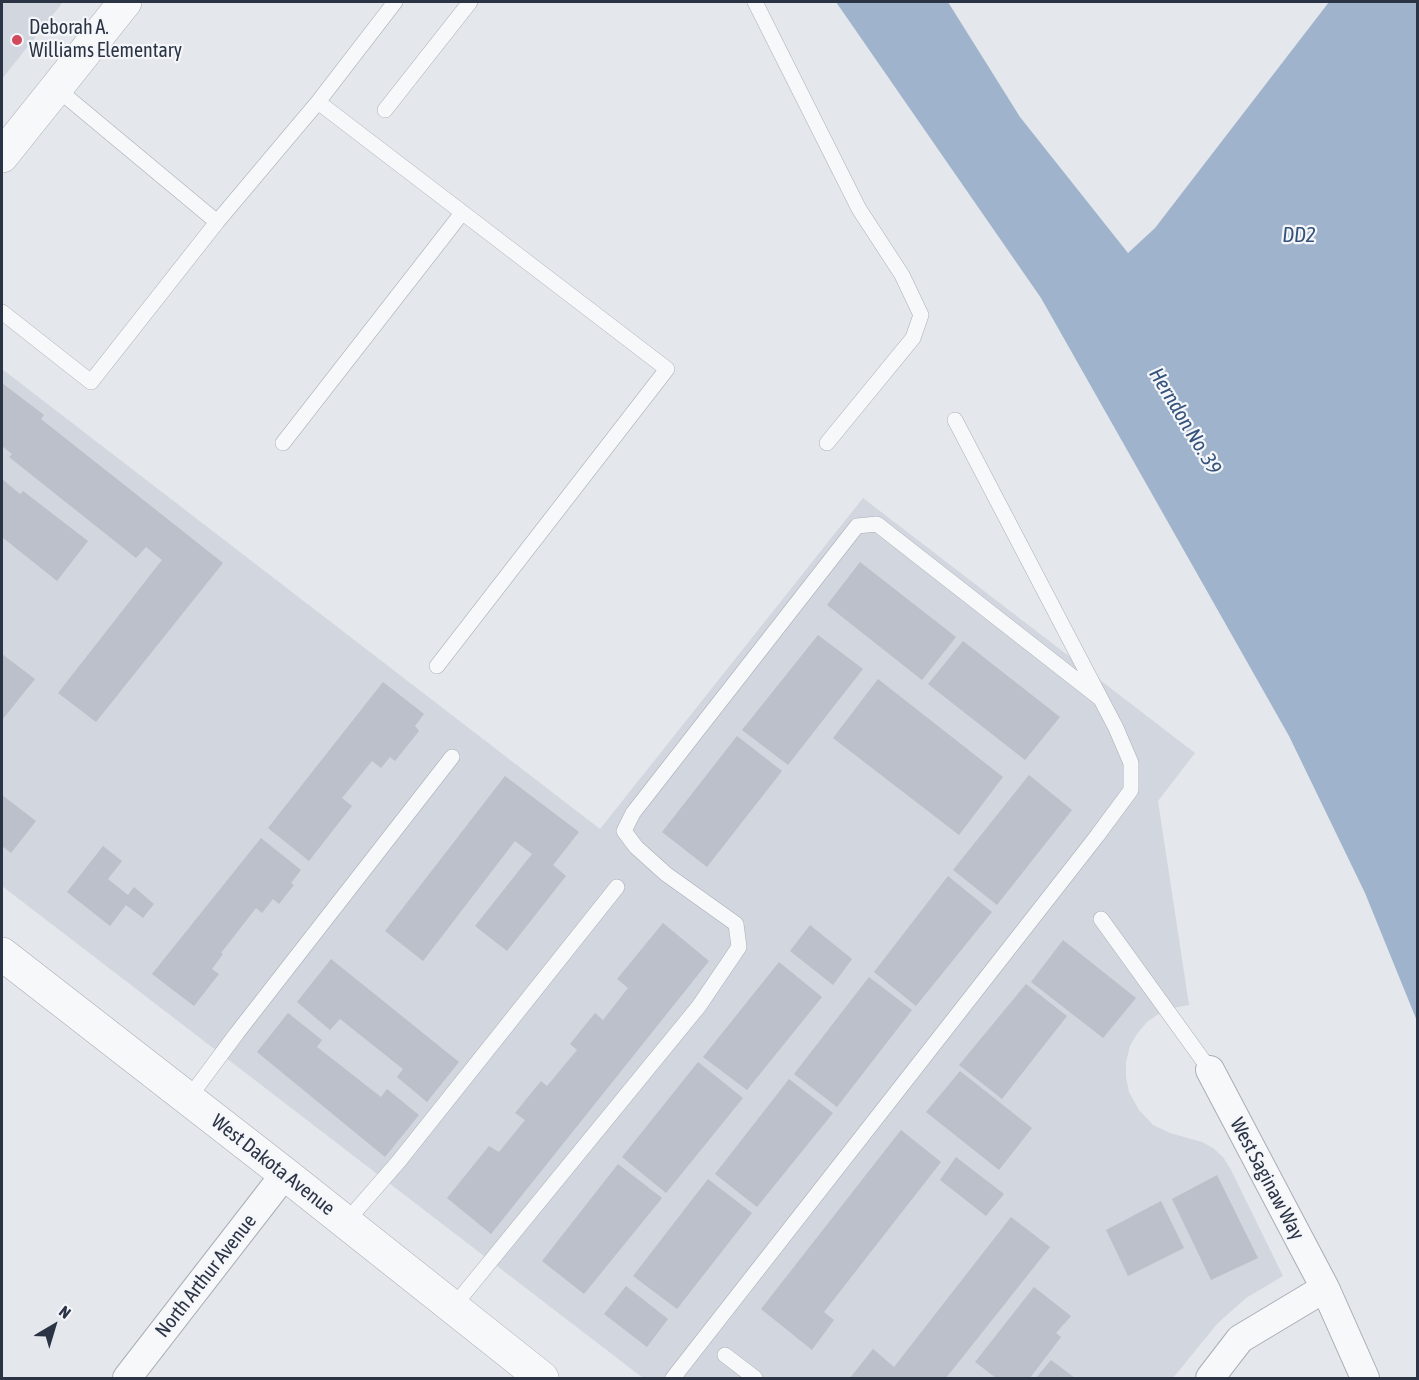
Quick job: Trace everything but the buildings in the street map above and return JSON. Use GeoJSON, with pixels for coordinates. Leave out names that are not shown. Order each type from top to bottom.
{"type":"FeatureCollection","features":[{"type":"Feature","properties":{"kind":"street"},"geometry":{"type":"LineString","coordinates":[[2,156],[124,2]]}},
{"type":"Feature","properties":{"kind":"street","name":"West Dakota Avenue"},"geometry":{"type":"LineString","coordinates":[[2,954],[542,1378]]}},
{"type":"Feature","properties":{"kind":"street","name":"West Saginaw Way"},"geometry":{"type":"LineString","coordinates":[[1210,1070],[1325,1288],[1365,1378]]}},
{"type":"Feature","properties":{"kind":"street","name":"North Arthur Avenue"},"geometry":{"type":"LineString","coordinates":[[127,1378],[285,1174]]}},
{"type":"Feature","properties":{"kind":"street"},"geometry":{"type":"LineString","coordinates":[[1210,1378],[1240,1340],[1325,1288]]}},
{"type":"Feature","properties":{"kind":"lane"},"geometry":{"type":"LineString","coordinates":[[2,312],[91,382],[217,222],[318,102],[395,2]]}},
{"type":"Feature","properties":{"kind":"lane"},"geometry":{"type":"LineString","coordinates":[[385,110],[470,2]]}},
{"type":"Feature","properties":{"kind":"lane"},"geometry":{"type":"LineString","coordinates":[[755,2],[859,209],[902,275],[921,315],[914,339],[827,443]]}},
{"type":"Feature","properties":{"kind":"lane"},"geometry":{"type":"LineString","coordinates":[[56,88],[217,222]]}},
{"type":"Feature","properties":{"kind":"lane"},"geometry":{"type":"LineString","coordinates":[[318,102],[667,369],[437,666]]}},
{"type":"Feature","properties":{"kind":"lane"},"geometry":{"type":"LineString","coordinates":[[283,443],[462,213]]}},
{"type":"Feature","properties":{"kind":"lane"},"geometry":{"type":"LineString","coordinates":[[673,1378],[1131,790],[1131,763],[1116,728],[955,420]]}},
{"type":"Feature","properties":{"kind":"lane"},"geometry":{"type":"LineString","coordinates":[[453,1308],[699,1006],[740,947],[736,924],[666,874],[636,847],[624,831],[633,813],[857,526],[877,524],[1101,699]]}},
{"type":"Feature","properties":{"kind":"lane"},"geometry":{"type":"LineString","coordinates":[[188,1099],[452,758]]}},
{"type":"Feature","properties":{"kind":"lane"},"geometry":{"type":"LineString","coordinates":[[346,1222],[399,1161],[617,886]]}},
{"type":"Feature","properties":{"kind":"lane"},"geometry":{"type":"LineString","coordinates":[[1101,919],[1210,1070]]}},
{"type":"Feature","properties":{"kind":"lane"},"geometry":{"type":"LineString","coordinates":[[725,1355],[755,1378]]}},
{"type":"Feature","properties":{"kind":"shaded area","name":"Deborah A. Williams Elementary"},"geometry":{"type":"Polygon","coordinates":[[[2,2],[63,2],[2,79],[2,2]]]}},
{"type":"Feature","properties":{"kind":"shaded area"},"geometry":{"type":"Polygon","coordinates":[[[2,369],[600,829],[863,498],[1195,753],[1158,801],[1189,1005],[1160,1013],[1147,1022],[1130,1046],[1126,1062],[1126,1077],[1129,1092],[1139,1110],[1153,1125],[1170,1133],[1202,1142],[1223,1157],[1283,1276],[1246,1298],[1217,1324],[1173,1378],[643,1378],[2,886],[2,369]]]}},
{"type":"Feature","properties":{"kind":"water"},"geometry":{"type":"Polygon","coordinates":[[[836,2],[948,2],[1020,117],[1128,253],[1155,228],[1329,2],[1417,2],[1417,1021],[1365,893],[1289,736],[1041,298],[836,2]]]}},
{"type":"Feature","properties":{"kind":"place","name":"Deborah A. Williams Elementary"},"geometry":{"type":"Point","coordinates":[17,40]}},
{"type":"Feature","properties":{"kind":"water label","name":"DD2"},"geometry":{"type":"Point","coordinates":[1299,235]}},
{"type":"Feature","properties":{"kind":"water label","name":"Herndon No. 39"},"geometry":{"type":"Point","coordinates":[1185,421]}}]}
